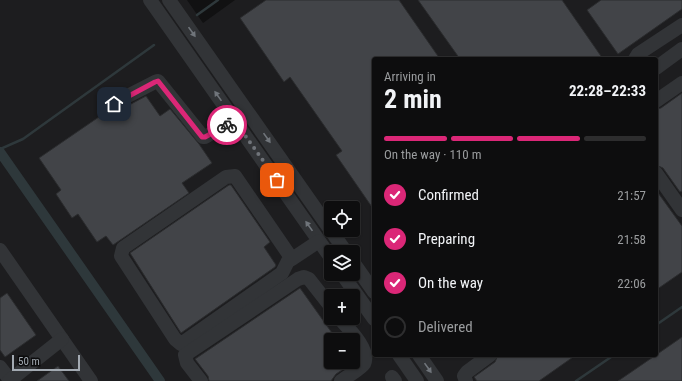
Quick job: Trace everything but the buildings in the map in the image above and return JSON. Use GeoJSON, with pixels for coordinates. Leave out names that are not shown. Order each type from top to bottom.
{"type":"FeatureCollection","features":[{"type":"Feature","properties":{"kind":"street"},"geometry":{"type":"LineString","coordinates":[[150,0],[324,248]]}},
{"type":"Feature","properties":{"kind":"street"},"geometry":{"type":"LineString","coordinates":[[170,0],[341,245]]}},
{"type":"Feature","properties":{"kind":"street"},"geometry":{"type":"LineString","coordinates":[[636,57],[638,54],[682,25]]}},
{"type":"Feature","properties":{"kind":"street"},"geometry":{"type":"LineString","coordinates":[[658,67],[682,49]]}},
{"type":"Feature","properties":{"kind":"street"},"geometry":{"type":"LineString","coordinates":[[114,104],[158,81],[202,137],[205,137],[234,120]]}},
{"type":"Feature","properties":{"kind":"street"},"geometry":{"type":"LineString","coordinates":[[658,100],[682,83]]}},
{"type":"Feature","properties":{"kind":"street"},"geometry":{"type":"LineString","coordinates":[[292,259],[235,176],[226,177],[123,248],[121,256],[174,339],[181,344],[282,273],[288,261],[292,259],[319,241]]}},
{"type":"Feature","properties":{"kind":"street"},"geometry":{"type":"LineString","coordinates":[[658,176],[682,210]]}},
{"type":"Feature","properties":{"kind":"street"},"geometry":{"type":"LineString","coordinates":[[0,250],[92,381]]}},
{"type":"Feature","properties":{"kind":"street"},"geometry":{"type":"LineString","coordinates":[[368,272],[372,285]]}},
{"type":"Feature","properties":{"kind":"street"},"geometry":{"type":"LineString","coordinates":[[201,381],[187,363],[185,355],[298,279],[304,277],[309,279],[324,298]]}},
{"type":"Feature","properties":{"kind":"street"},"geometry":{"type":"LineString","coordinates":[[347,281],[372,316]]}},
{"type":"Feature","properties":{"kind":"street"},"geometry":{"type":"LineString","coordinates":[[341,381],[364,365],[370,353],[362,347],[345,325]]}},
{"type":"Feature","properties":{"kind":"street"},"geometry":{"type":"LineString","coordinates":[[0,367],[9,381],[62,339]]}},
{"type":"Feature","properties":{"kind":"street"},"geometry":{"type":"LineString","coordinates":[[400,357],[418,381]]}},
{"type":"Feature","properties":{"kind":"street"},"geometry":{"type":"LineString","coordinates":[[420,357],[437,381]]}},
{"type":"Feature","properties":{"kind":"street"},"geometry":{"type":"LineString","coordinates":[[466,381],[464,376],[466,372],[487,357]]}},
{"type":"Feature","properties":{"kind":"shaded area"},"geometry":{"type":"Polygon","coordinates":[[[0,0],[187,0],[203,23],[235,0],[682,0],[682,381],[0,381],[0,0]]]}},
{"type":"Feature","properties":{"kind":"waterway"},"geometry":{"type":"LineString","coordinates":[[197,15],[218,0]]}},
{"type":"Feature","properties":{"kind":"waterway"},"geometry":{"type":"LineString","coordinates":[[0,149],[23,139],[154,45]]}},
{"type":"Feature","properties":{"kind":"waterway"},"geometry":{"type":"LineString","coordinates":[[0,152],[160,381]]}},
{"type":"Feature","properties":{"kind":"waterway"},"geometry":{"type":"LineString","coordinates":[[658,324],[682,307]]}},
{"type":"Feature","properties":{"kind":"waterway"},"geometry":{"type":"LineString","coordinates":[[576,381],[611,357]]}},
{"type":"Feature","properties":{"kind":"way so far"},"geometry":{"type":"LineString","coordinates":[[227,125],[234,120],[277,180]]}},
{"type":"Feature","properties":{"kind":"route"},"geometry":{"type":"LineString","coordinates":[[114,104],[158,81],[202,137],[205,137],[227,125]]}}]}
